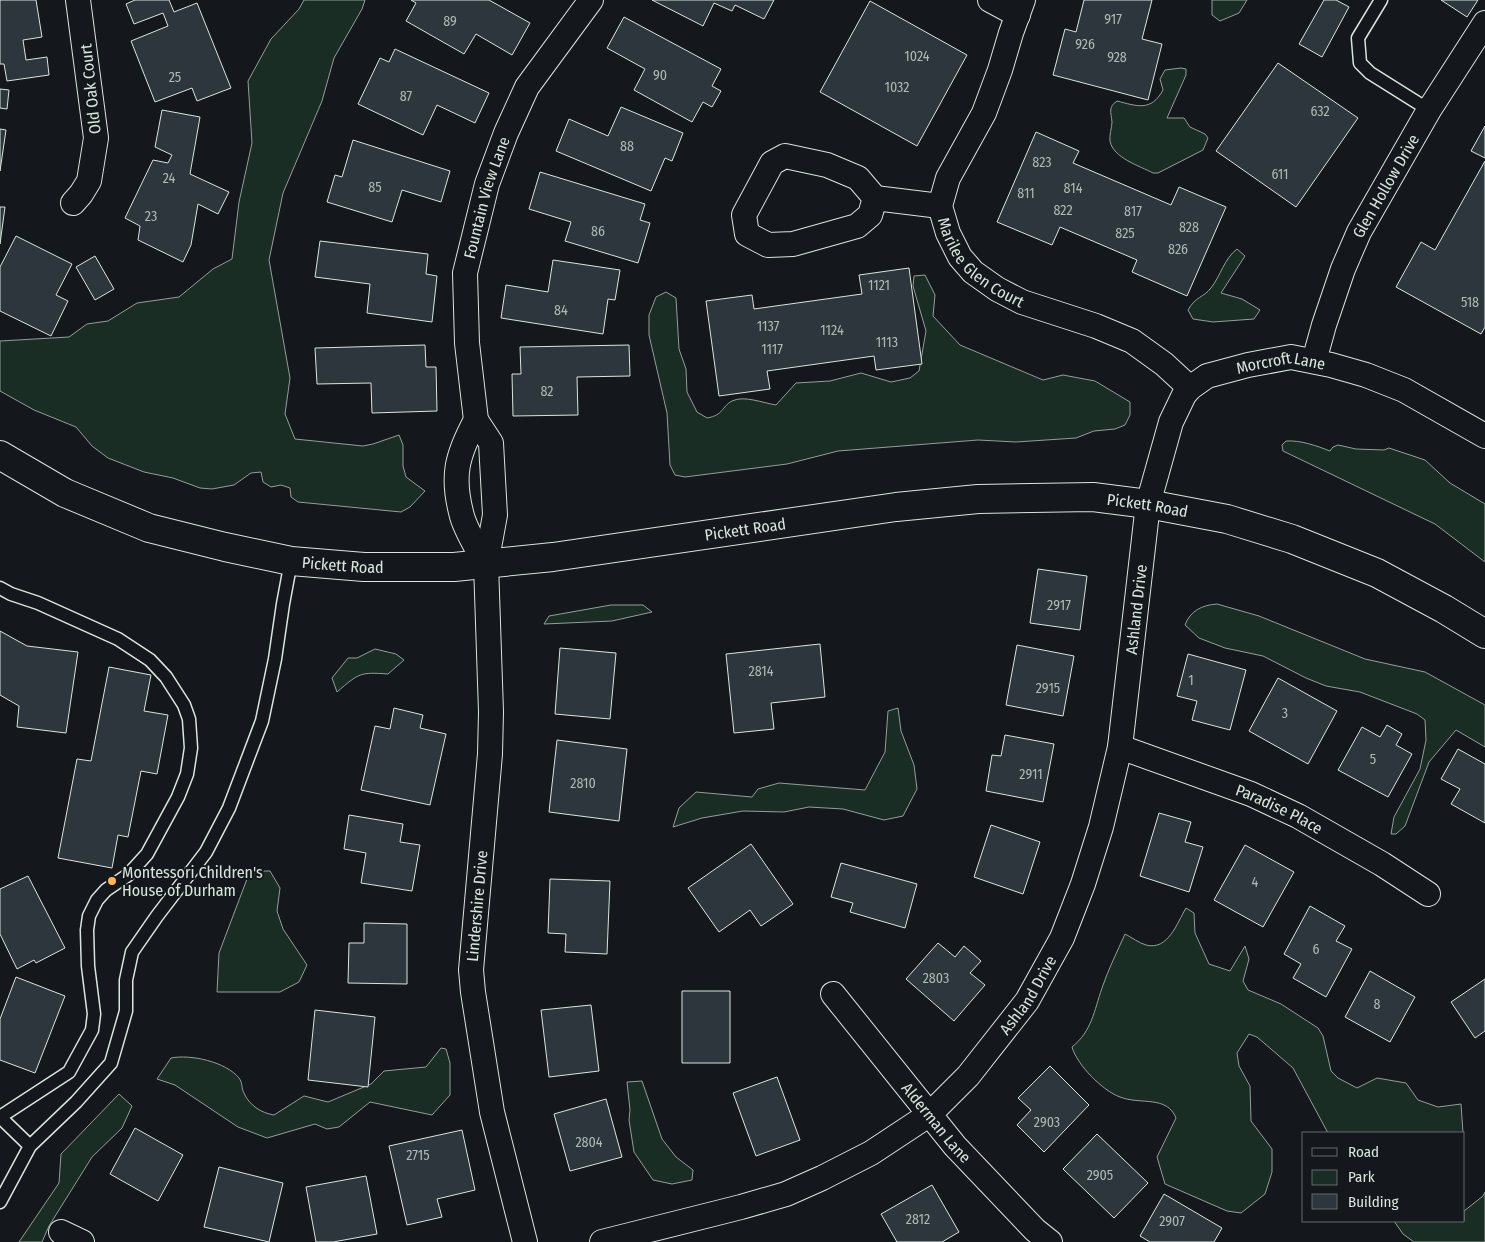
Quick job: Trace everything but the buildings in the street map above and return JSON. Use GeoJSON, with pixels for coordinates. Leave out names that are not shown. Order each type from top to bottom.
{"type":"FeatureCollection","features":[{"type":"Feature","properties":{"kind":"street","name":"Old Oak Court"},"geometry":{"type":"LineString","coordinates":[[72,203],[81,194],[89,181],[96,138],[78,0]]}},
{"type":"Feature","properties":{"kind":"street","name":"Fountain View Lane"},"geometry":{"type":"LineString","coordinates":[[486,564],[495,515],[491,443],[476,420],[467,343],[465,273],[487,184],[506,133],[527,87],[591,0]]}},
{"type":"Feature","properties":{"kind":"street","name":"Marilee Glen Court"},"geometry":{"type":"LineString","coordinates":[[990,0],[1020,8],[984,113],[948,178],[940,206],[952,241],[960,257],[973,272],[997,290],[1022,302],[1096,326],[1132,341],[1164,364],[1190,388]]}},
{"type":"Feature","properties":{"kind":"street","name":"Glen Hollow Drive"},"geometry":{"type":"LineString","coordinates":[[1314,361],[1343,269],[1360,232],[1429,110],[1485,23]]}},
{"type":"Feature","properties":{"kind":"street"},"geometry":{"type":"LineString","coordinates":[[875,198],[870,215],[857,226],[793,244],[768,245],[747,234],[744,215],[772,163],[786,156],[827,165],[858,178],[875,198],[940,206]]}},
{"type":"Feature","properties":{"kind":"street","name":"Morcroft Lane"},"geometry":{"type":"LineString","coordinates":[[1148,504],[1171,422],[1184,395],[1190,388],[1207,376],[1248,364],[1291,357],[1366,375],[1404,390],[1485,436]]}},
{"type":"Feature","properties":{"kind":"street"},"geometry":{"type":"LineString","coordinates":[[476,420],[464,442],[455,474],[462,517],[486,564]]}},
{"type":"Feature","properties":{"kind":"street","name":"Pickett Road"},"geometry":{"type":"LineString","coordinates":[[0,455],[66,493],[149,528],[291,561],[364,567],[454,567],[553,557],[896,507],[978,499],[1093,497],[1148,504],[1228,519],[1309,545],[1377,573],[1444,609],[1485,634]]}},
{"type":"Feature","properties":{"kind":"street"},"geometry":{"type":"LineString","coordinates":[[455,474],[493,473]]}},
{"type":"Feature","properties":{"kind":"street","name":"Ashland Drive"},"geometry":{"type":"LineString","coordinates":[[602,1242],[786,1194],[871,1153],[930,1114],[968,1076],[1027,1001],[1062,938],[1083,884],[1101,827],[1120,747],[1148,504]]}},
{"type":"Feature","properties":{"kind":"street","name":"Lindershire Drive"},"geometry":{"type":"LineString","coordinates":[[486,564],[491,712],[490,754],[471,970],[492,1112],[525,1242]]}},
{"type":"Feature","properties":{"kind":"street","name":"Paradise Place"},"geometry":{"type":"LineString","coordinates":[[1120,747],[1251,794],[1298,816],[1382,864],[1428,894]]}},
{"type":"Feature","properties":{"kind":"street","name":"Alderman Lane"},"geometry":{"type":"LineString","coordinates":[[833,994],[954,1146],[1035,1230],[1050,1242]]}},
{"type":"Feature","properties":{"kind":"lane"},"geometry":{"type":"LineString","coordinates":[[1381,0],[1358,38],[1360,63],[1370,73],[1429,110]]}},
{"type":"Feature","properties":{"kind":"lane"},"geometry":{"type":"LineString","coordinates":[[0,1202],[30,1146],[76,1102],[111,1063],[126,1011],[126,980],[132,952],[206,852],[229,808],[262,721],[275,659],[291,561]]}},
{"type":"Feature","properties":{"kind":"lane"},"geometry":{"type":"LineString","coordinates":[[0,588],[118,639],[150,660],[166,678],[184,705],[189,719],[192,748],[187,774],[178,797],[150,849],[128,875],[106,890],[96,900],[89,916],[87,930],[88,958],[94,1014],[92,1030],[69,1072],[0,1117],[30,1146]]}},
{"type":"Feature","properties":{"kind":"green space"},"geometry":{"type":"Polygon","coordinates":[[[304,0],[365,0],[362,9],[334,58],[322,101],[283,193],[269,260],[290,378],[285,414],[295,439],[363,446],[399,435],[403,445],[403,466],[406,477],[425,491],[410,507],[401,512],[298,502],[291,497],[290,488],[281,485],[271,487],[263,482],[261,472],[251,473],[234,485],[212,489],[200,488],[173,478],[144,472],[108,458],[92,446],[76,427],[34,410],[0,391],[0,341],[69,337],[87,324],[108,321],[137,303],[179,297],[213,269],[232,259],[239,202],[252,143],[248,81],[271,39],[299,9],[304,0]]]}},
{"type":"Feature","properties":{"kind":"green space"},"geometry":{"type":"Polygon","coordinates":[[[1212,0],[1247,0],[1239,13],[1220,21],[1212,15],[1212,0]]]}},
{"type":"Feature","properties":{"kind":"green space"},"geometry":{"type":"Polygon","coordinates":[[[1186,69],[1186,75],[1167,118],[1184,118],[1190,127],[1205,134],[1208,138],[1203,150],[1158,173],[1153,173],[1121,157],[1112,147],[1110,141],[1111,108],[1117,101],[1137,106],[1154,102],[1163,90],[1160,79],[1165,70],[1186,69]]]}},
{"type":"Feature","properties":{"kind":"green space"},"geometry":{"type":"Polygon","coordinates":[[[1237,249],[1245,256],[1221,293],[1242,299],[1260,310],[1254,319],[1213,322],[1193,319],[1188,310],[1194,302],[1211,288],[1229,257],[1237,249]]]}},
{"type":"Feature","properties":{"kind":"green space"},"geometry":{"type":"Polygon","coordinates":[[[925,275],[935,295],[933,316],[960,345],[1043,380],[1063,375],[1095,381],[1130,402],[1130,415],[1125,425],[1115,429],[1094,431],[1076,438],[1016,442],[978,440],[838,451],[787,464],[685,477],[675,475],[670,465],[667,413],[649,335],[649,315],[656,297],[666,292],[676,298],[679,349],[686,369],[687,392],[697,412],[707,418],[717,415],[728,403],[737,399],[748,399],[776,405],[796,383],[830,381],[861,373],[891,382],[910,378],[919,371],[926,331],[913,286],[914,276],[925,275]]]}},
{"type":"Feature","properties":{"kind":"green space"},"geometry":{"type":"Polygon","coordinates":[[[1286,441],[1303,442],[1330,451],[1338,445],[1356,449],[1384,450],[1389,448],[1425,460],[1450,483],[1485,504],[1485,562],[1435,524],[1283,451],[1282,445],[1286,441]]]}},
{"type":"Feature","properties":{"kind":"green space"},"geometry":{"type":"Polygon","coordinates":[[[1217,604],[1259,616],[1365,659],[1425,672],[1485,705],[1485,747],[1456,730],[1429,762],[1405,826],[1396,834],[1391,834],[1394,817],[1420,769],[1426,740],[1425,720],[1417,714],[1360,692],[1326,686],[1263,656],[1225,648],[1199,638],[1185,625],[1187,620],[1193,612],[1206,606],[1217,604]]]}},
{"type":"Feature","properties":{"kind":"green space"},"geometry":{"type":"Polygon","coordinates":[[[611,605],[643,605],[652,612],[612,621],[544,624],[549,616],[611,605]]]}},
{"type":"Feature","properties":{"kind":"green space"},"geometry":{"type":"Polygon","coordinates":[[[375,649],[396,654],[404,660],[388,674],[371,673],[355,677],[337,692],[332,678],[348,658],[357,658],[375,649]]]}},
{"type":"Feature","properties":{"kind":"green space"},"geometry":{"type":"Polygon","coordinates":[[[898,708],[901,731],[914,765],[917,789],[903,816],[884,820],[843,809],[809,807],[784,812],[743,811],[702,818],[673,827],[679,808],[696,792],[752,797],[758,789],[779,783],[865,790],[885,752],[888,711],[898,708]]]}},
{"type":"Feature","properties":{"kind":"green space"},"geometry":{"type":"Polygon","coordinates":[[[250,871],[270,871],[280,888],[277,911],[283,929],[307,965],[299,982],[280,992],[217,992],[219,953],[250,871]]]}},
{"type":"Feature","properties":{"kind":"green space"},"geometry":{"type":"Polygon","coordinates":[[[1186,908],[1194,913],[1195,933],[1209,964],[1230,971],[1245,946],[1249,959],[1243,981],[1248,990],[1281,1004],[1318,1028],[1323,1036],[1331,1071],[1338,1078],[1357,1088],[1377,1078],[1406,1083],[1418,1100],[1438,1107],[1461,1104],[1463,1132],[1327,1132],[1293,1068],[1257,1037],[1249,1034],[1237,1053],[1239,1066],[1250,1086],[1251,1121],[1272,1149],[1272,1172],[1265,1194],[1241,1213],[1227,1211],[1165,1184],[1157,1157],[1176,1118],[1172,1111],[1160,1103],[1128,1099],[1113,1094],[1085,1069],[1079,1062],[1072,1047],[1079,1041],[1088,1027],[1107,974],[1125,934],[1146,945],[1154,946],[1166,940],[1186,908]]]}},
{"type":"Feature","properties":{"kind":"green space"},"geometry":{"type":"Polygon","coordinates":[[[441,1048],[446,1049],[450,1063],[450,1095],[432,1115],[370,1102],[339,1127],[327,1129],[315,1124],[267,1138],[238,1127],[175,1085],[157,1079],[171,1058],[188,1057],[208,1060],[233,1072],[239,1078],[243,1091],[252,1105],[274,1115],[304,1096],[328,1102],[371,1084],[384,1071],[426,1067],[441,1048]]]}},
{"type":"Feature","properties":{"kind":"green space"},"geometry":{"type":"Polygon","coordinates":[[[642,1081],[662,1139],[676,1157],[693,1170],[692,1180],[672,1184],[653,1180],[634,1152],[629,1120],[630,1110],[627,1082],[642,1081]]]}},
{"type":"Feature","properties":{"kind":"green space"},"geometry":{"type":"Polygon","coordinates":[[[119,1094],[132,1106],[122,1128],[92,1157],[49,1226],[42,1242],[19,1242],[59,1183],[61,1154],[119,1094]]]}},
{"type":"Feature","properties":{"kind":"green space"},"geometry":{"type":"Polygon","coordinates":[[[1485,1192],[1485,1242],[1414,1242],[1403,1234],[1395,1222],[1465,1222],[1465,1210],[1483,1196],[1485,1192]]]}},
{"type":"Feature","properties":{"kind":"place","name":"Montessori Children's House of Durham"},"geometry":{"type":"Point","coordinates":[112,881]}}]}
